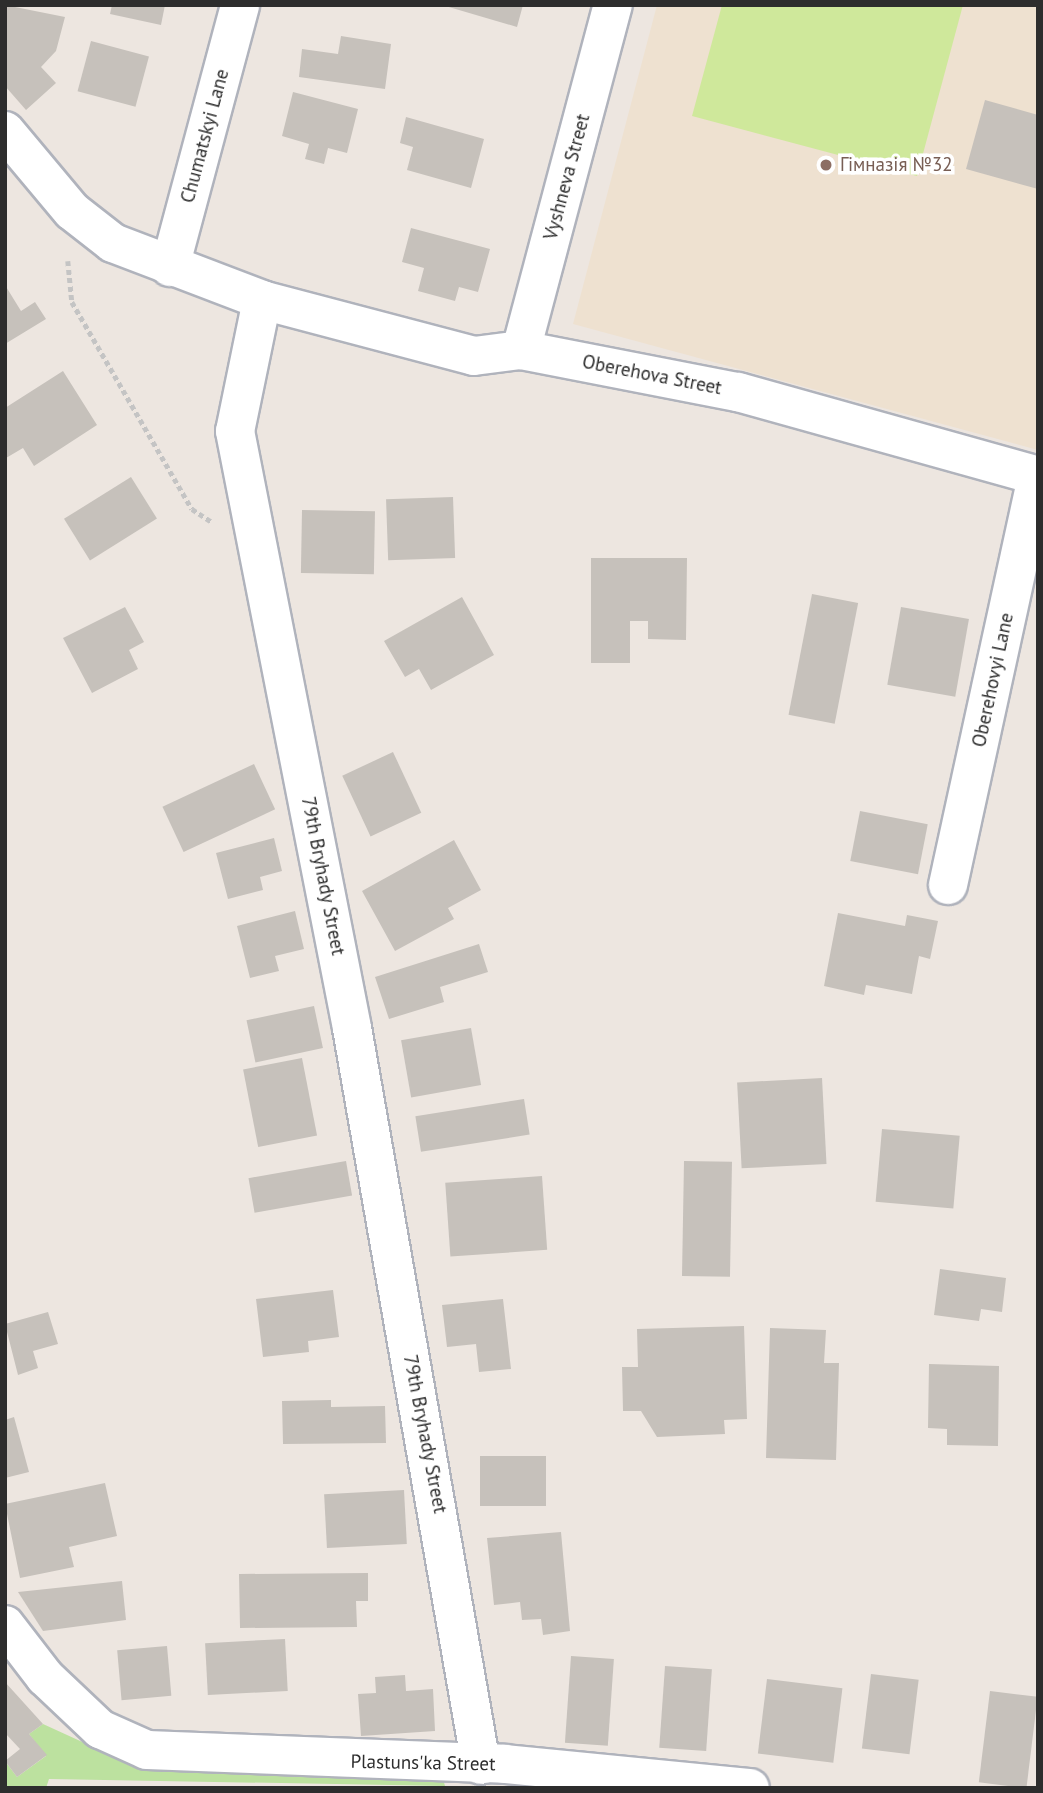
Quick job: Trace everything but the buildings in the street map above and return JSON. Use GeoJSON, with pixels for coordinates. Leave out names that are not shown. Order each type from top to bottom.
{"type":"FeatureCollection","features":[{"type":"Feature","properties":{"kind":"street","name":"Chumatskyi Lane"},"geometry":{"type":"LineString","coordinates":[[170,267],[240,5]]}},
{"type":"Feature","properties":{"kind":"street","name":"Vyshneva Street"},"geometry":{"type":"LineString","coordinates":[[521,350],[613,5]]}},
{"type":"Feature","properties":{"kind":"street"},"geometry":{"type":"LineString","coordinates":[[5,131],[72,211],[113,243],[262,300]]}},
{"type":"Feature","properties":{"kind":"street","name":"Oberehova Street"},"geometry":{"type":"LineString","coordinates":[[262,300],[474,356],[521,350],[738,392],[1037,476]]}},
{"type":"Feature","properties":{"kind":"street","name":"79th Bryhady Street"},"geometry":{"type":"LineString","coordinates":[[262,300],[235,431],[352,1028],[477,1773]]}},
{"type":"Feature","properties":{"kind":"street","name":"Oberehovyi Lane"},"geometry":{"type":"LineString","coordinates":[[948,885],[1037,476]]}},
{"type":"Feature","properties":{"kind":"street","name":"Plastuns'ka Street"},"geometry":{"type":"LineString","coordinates":[[5,1625],[45,1677],[100,1729],[147,1750],[477,1773],[750,1788]]}},
{"type":"Feature","properties":{"kind":"path"},"geometry":{"type":"LineString","coordinates":[[72,211],[67,292],[192,509],[213,522],[252,515]]}},
{"type":"Feature","properties":{"kind":"shaded area","name":"Гімназія №32"},"geometry":{"type":"Polygon","coordinates":[[[657,5],[1038,5],[1038,450],[573,324],[657,5]]]}},
{"type":"Feature","properties":{"kind":"green space"},"geometry":{"type":"Polygon","coordinates":[[[722,5],[963,5],[917,176],[692,116],[722,5]]]}},
{"type":"Feature","properties":{"kind":"green space"},"geometry":{"type":"Polygon","coordinates":[[[43,1724],[113,1756],[442,1775],[445,1786],[49,1779],[46,1788],[5,1788],[5,1761],[17,1777],[46,1756],[29,1734],[43,1724]]]}},
{"type":"Feature","properties":{"kind":"place","name":"Гімназія №32"},"geometry":{"type":"Point","coordinates":[826,165]}}]}
